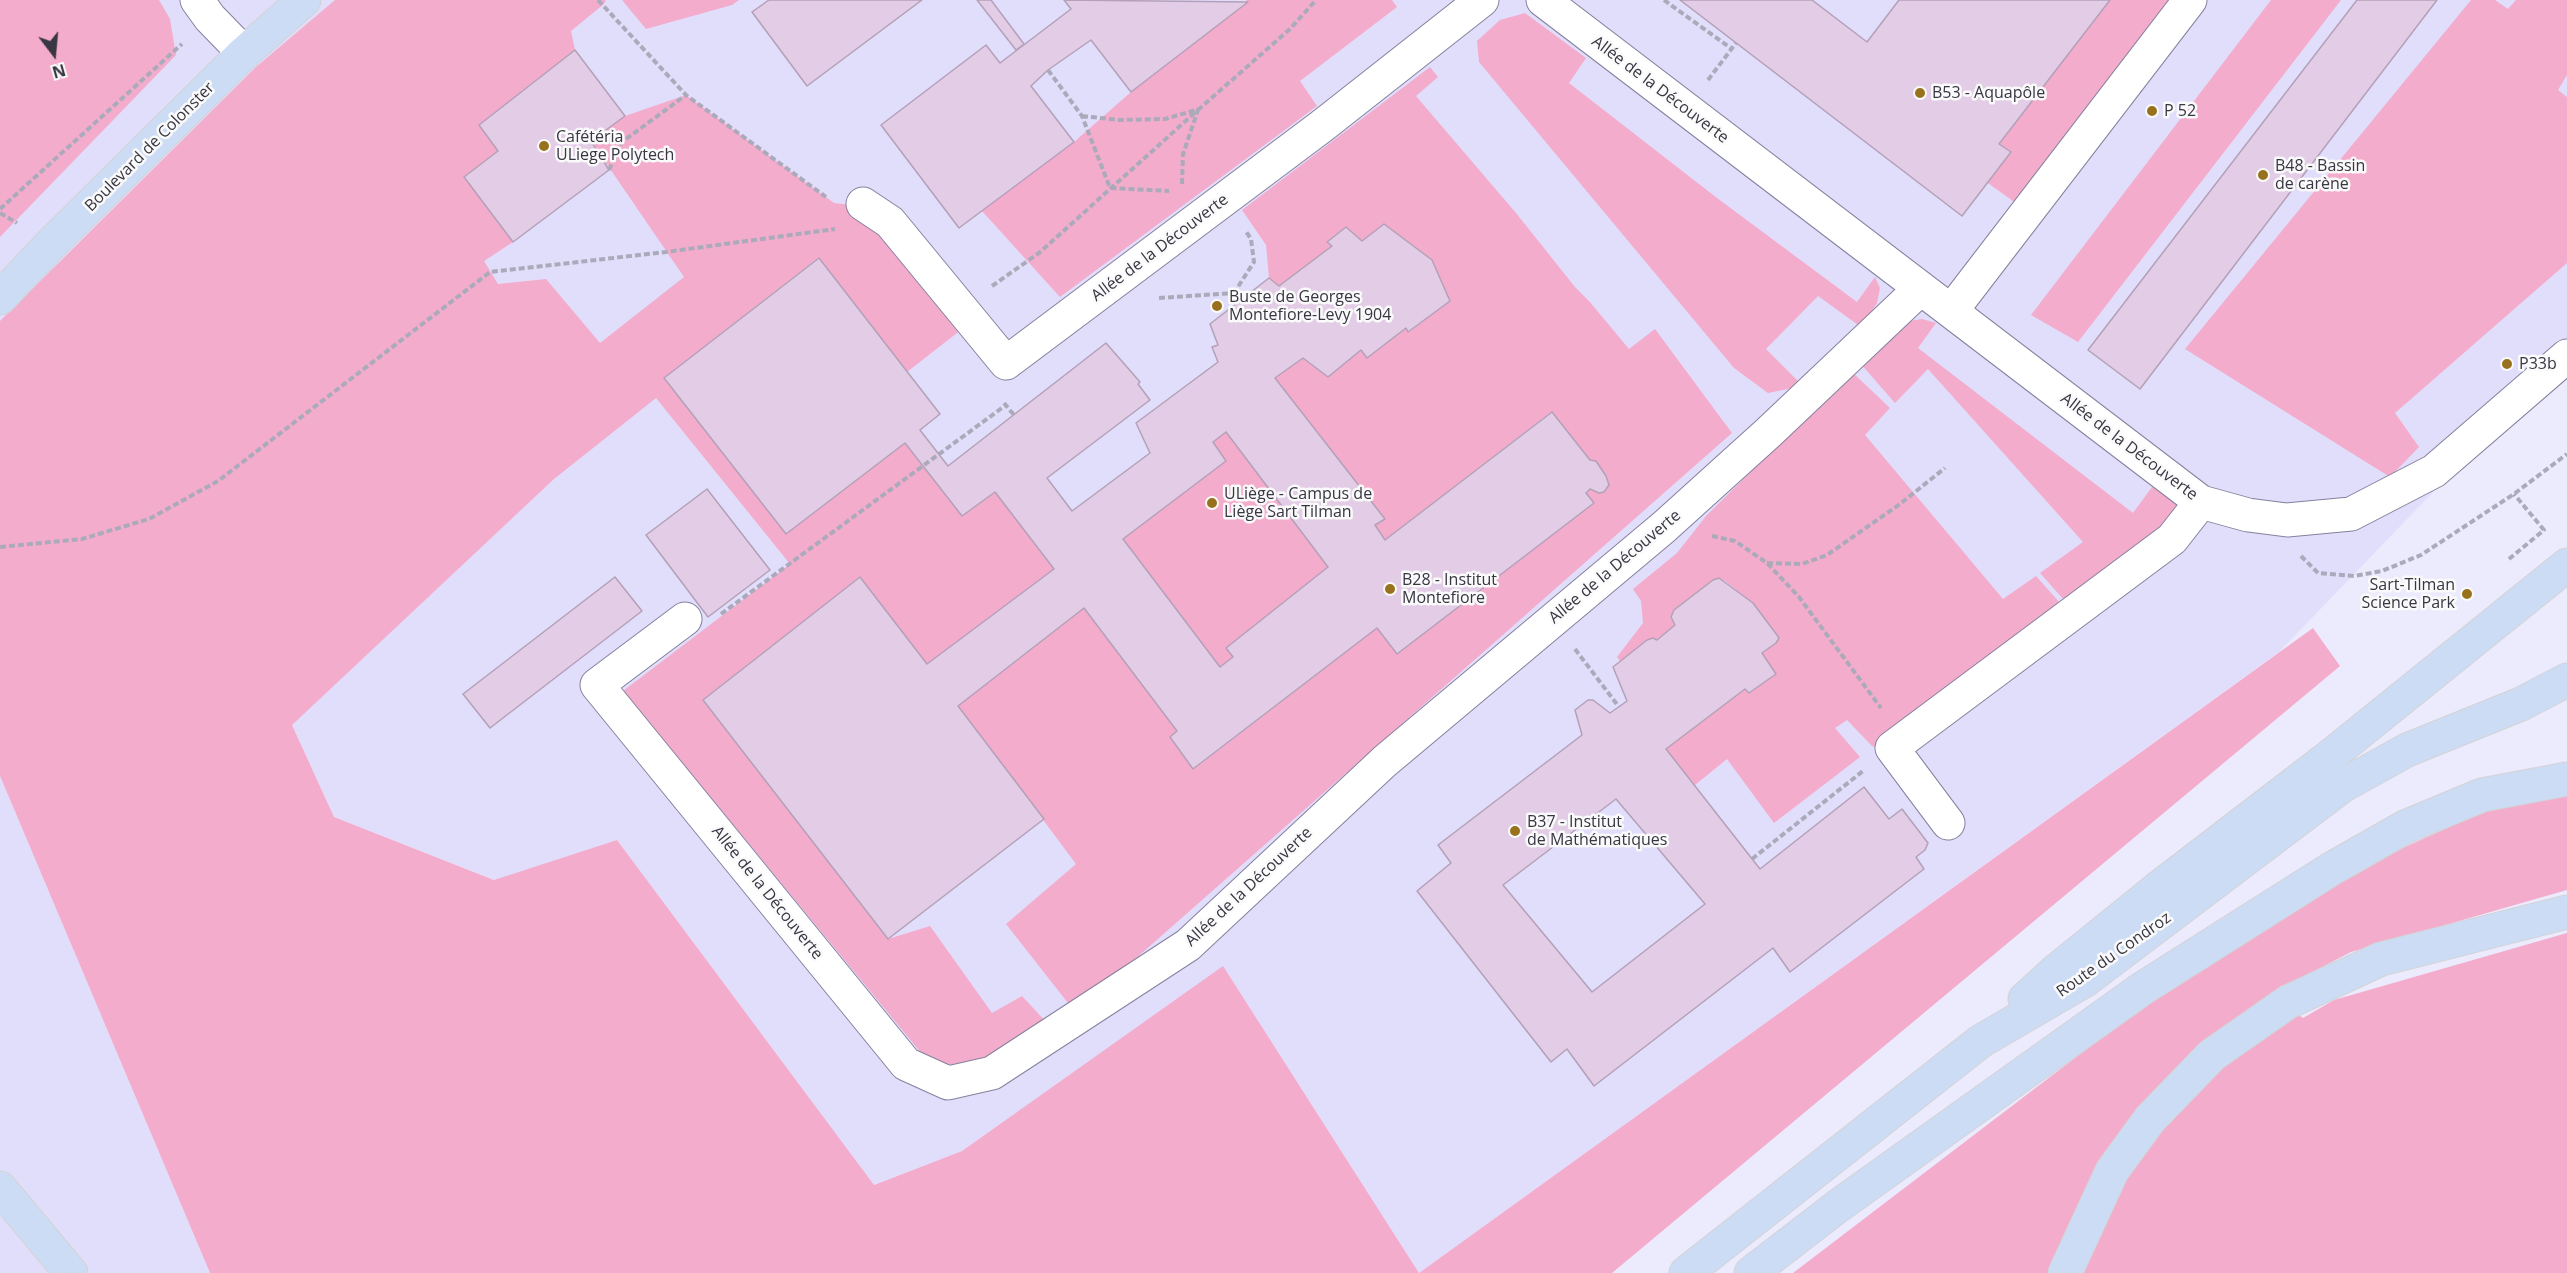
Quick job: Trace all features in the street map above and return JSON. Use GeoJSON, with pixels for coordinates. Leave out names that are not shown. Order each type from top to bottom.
{"type":"FeatureCollection","features":[{"type":"Feature","properties":{"kind":"main road","name":"Boulevard de Colonster"},"geometry":{"type":"LineString","coordinates":[[0,298],[50,245],[244,53],[304,0]]}},
{"type":"Feature","properties":{"kind":"main road"},"geometry":{"type":"LineString","coordinates":[[1980,1041],[2058,969],[2324,761],[2567,565]]}},
{"type":"Feature","properties":{"kind":"main road","name":"Route du Condroz"},"geometry":{"type":"LineString","coordinates":[[1686,1273],[1980,1041],[2084,981],[2342,786],[2407,750],[2521,704],[2567,680]]}},
{"type":"Feature","properties":{"kind":"main road"},"geometry":{"type":"LineString","coordinates":[[1751,1273],[1848,1199],[2143,988],[2331,869],[2404,827],[2482,795],[2567,779]]}},
{"type":"Feature","properties":{"kind":"main road"},"geometry":{"type":"LineString","coordinates":[[2065,1273],[2112,1171],[2150,1119],[2212,1055],[2288,1002],[2381,959],[2567,912]]}},
{"type":"Feature","properties":{"kind":"main road"},"geometry":{"type":"LineString","coordinates":[[0,1188],[71,1273]]}},
{"type":"Feature","properties":{"kind":"street","name":"Allée de la Découverte"},"geometry":{"type":"LineString","coordinates":[[863,204],[890,222],[1006,363],[1105,289],[1201,203],[1482,0]]}},
{"type":"Feature","properties":{"kind":"street","name":"Allée de la Découverte"},"geometry":{"type":"LineString","coordinates":[[1543,0],[2201,502],[2248,515],[2286,520],[2351,514],[2434,471],[2567,356]]}},
{"type":"Feature","properties":{"kind":"street"},"geometry":{"type":"LineString","coordinates":[[1952,310],[2190,0]]}},
{"type":"Feature","properties":{"kind":"street"},"geometry":{"type":"LineString","coordinates":[[204,9],[244,53]]}},
{"type":"Feature","properties":{"kind":"street","name":"Allée de la Découverte"},"geometry":{"type":"LineString","coordinates":[[685,619],[597,685],[906,1064],[948,1083],[992,1073],[1188,945],[1385,761],[1664,526],[1768,434],[1920,289]]}},
{"type":"Feature","properties":{"kind":"street"},"geometry":{"type":"LineString","coordinates":[[1948,823],[1898,744],[2172,539],[2201,502]]}},
{"type":"Feature","properties":{"kind":"path"},"geometry":{"type":"LineString","coordinates":[[598,0],[686,95],[834,203],[863,204]]}},
{"type":"Feature","properties":{"kind":"path"},"geometry":{"type":"LineString","coordinates":[[960,309],[1039,253],[1290,29],[1316,0]]}},
{"type":"Feature","properties":{"kind":"path"},"geometry":{"type":"LineString","coordinates":[[1664,0],[1731,49]]}},
{"type":"Feature","properties":{"kind":"path"},"geometry":{"type":"LineString","coordinates":[[0,208],[204,9]]}},
{"type":"Feature","properties":{"kind":"path"},"geometry":{"type":"LineString","coordinates":[[1710,78],[1736,43]]}},
{"type":"Feature","properties":{"kind":"path"},"geometry":{"type":"LineString","coordinates":[[1048,70],[1082,116],[1110,188]]}},
{"type":"Feature","properties":{"kind":"path"},"geometry":{"type":"LineString","coordinates":[[609,170],[622,142],[686,95]]}},
{"type":"Feature","properties":{"kind":"path"},"geometry":{"type":"LineString","coordinates":[[1082,116],[1119,120],[1165,119],[1199,109]]}},
{"type":"Feature","properties":{"kind":"path"},"geometry":{"type":"LineString","coordinates":[[1199,109],[1184,154],[1201,203]]}},
{"type":"Feature","properties":{"kind":"path"},"geometry":{"type":"LineString","coordinates":[[1110,188],[1201,203],[1251,239],[1254,262],[1234,293]]}},
{"type":"Feature","properties":{"kind":"path"},"geometry":{"type":"LineString","coordinates":[[0,547],[82,539],[149,519],[218,481],[489,272],[666,252],[890,222]]}},
{"type":"Feature","properties":{"kind":"path"},"geometry":{"type":"LineString","coordinates":[[1105,289],[1119,300],[1234,293]]}},
{"type":"Feature","properties":{"kind":"path"},"geometry":{"type":"LineString","coordinates":[[1234,293],[1240,301]]}},
{"type":"Feature","properties":{"kind":"path"},"geometry":{"type":"LineString","coordinates":[[685,619],[708,623],[1006,405]]}},
{"type":"Feature","properties":{"kind":"path"},"geometry":{"type":"LineString","coordinates":[[2286,520],[2295,550],[2318,573],[2354,576],[2382,571],[2421,555],[2514,494],[2567,454]]}},
{"type":"Feature","properties":{"kind":"path"},"geometry":{"type":"LineString","coordinates":[[1767,563],[1802,564],[1827,555],[1900,504],[1945,468]]}},
{"type":"Feature","properties":{"kind":"path"},"geometry":{"type":"LineString","coordinates":[[2501,566],[2544,530],[2514,494]]}},
{"type":"Feature","properties":{"kind":"path"},"geometry":{"type":"LineString","coordinates":[[1664,526],[1735,541],[1767,563],[1799,597],[1898,744],[1752,860]]}},
{"type":"Feature","properties":{"kind":"path"},"geometry":{"type":"LineString","coordinates":[[1553,619],[1619,707]]}},
{"type":"Feature","properties":{"kind":"shaded area","name":"ULiège - Campus de Liège Sart Tilman"},"geometry":{"type":"Polygon","coordinates":[[[0,0],[2567,0],[2567,353],[2279,652],[1419,1273],[1223,967],[962,1151],[873,1185],[617,840],[495,880],[334,817],[292,725],[0,715],[0,0]]]}},
{"type":"Feature","properties":{"kind":"shaded area"},"geometry":{"type":"Polygon","coordinates":[[[0,0],[159,0],[170,19],[176,55],[0,237],[0,0]]]}},
{"type":"Feature","properties":{"kind":"shaded area"},"geometry":{"type":"Polygon","coordinates":[[[335,0],[606,0],[571,31],[575,50],[479,125],[498,151],[464,177],[513,242],[484,261],[498,284],[546,279],[600,343],[684,277],[591,141],[625,116],[686,95],[834,203],[859,206],[966,326],[907,372],[818,258],[664,378],[786,534],[905,443],[962,516],[995,492],[1054,569],[927,664],[860,577],[703,700],[888,939],[930,926],[992,1013],[1022,996],[1047,1023],[978,1065],[931,1065],[623,691],[790,564],[656,398],[554,479],[292,725],[334,817],[494,880],[617,840],[874,1185],[962,1151],[1223,966],[1419,1273],[210,1273],[0,776],[0,321],[256,67],[335,0]]]}},
{"type":"Feature","properties":{"kind":"shaded area"},"geometry":{"type":"Polygon","coordinates":[[[622,0],[739,0],[732,5],[646,29],[622,0]]]}},
{"type":"Feature","properties":{"kind":"shaded area"},"geometry":{"type":"Polygon","coordinates":[[[1246,0],[1392,0],[1397,7],[1300,81],[1317,106],[1060,297],[982,211],[1074,142],[1131,92],[1247,2],[1246,0]]]}},
{"type":"Feature","properties":{"kind":"shaded area"},"geometry":{"type":"Polygon","coordinates":[[[2110,0],[2170,0],[2017,204],[1988,183],[2011,152],[1999,144],[2110,0]]]}},
{"type":"Feature","properties":{"kind":"shaded area"},"geometry":{"type":"Polygon","coordinates":[[[2271,0],[2341,0],[2078,342],[2031,315],[2271,0]]]}},
{"type":"Feature","properties":{"kind":"shaded area"},"geometry":{"type":"Polygon","coordinates":[[[2471,0],[2495,0],[2508,9],[2516,0],[2567,0],[2567,75],[2558,90],[2567,97],[2567,263],[2395,413],[2419,447],[2390,477],[2185,349],[2471,0]]]}},
{"type":"Feature","properties":{"kind":"shaded area"},"geometry":{"type":"Polygon","coordinates":[[[1525,13],[1586,58],[1569,83],[1717,198],[1857,302],[1875,277],[1880,288],[1877,303],[1861,327],[1818,296],[1766,349],[1803,386],[1768,393],[1734,368],[1479,62],[1477,41],[1500,20],[1525,13]]]}},
{"type":"Feature","properties":{"kind":"shaded area"},"geometry":{"type":"Polygon","coordinates":[[[1430,67],[1438,77],[1416,96],[1629,349],[1655,329],[1732,433],[1075,1012],[1006,924],[1076,864],[958,706],[1084,608],[1177,731],[1170,737],[1194,769],[1377,628],[1397,653],[1594,503],[1586,493],[1590,489],[1599,493],[1605,492],[1609,485],[1606,475],[1596,462],[1590,460],[1551,412],[1385,540],[1275,378],[1303,358],[1328,377],[1361,350],[1367,358],[1406,328],[1409,332],[1450,301],[1432,260],[1384,224],[1362,241],[1345,227],[1327,242],[1332,246],[1279,286],[1269,278],[1266,245],[1242,210],[1430,67]]]}},
{"type":"Feature","properties":{"kind":"shaded area"},"geometry":{"type":"Polygon","coordinates":[[[1922,319],[1936,323],[1918,348],[2133,513],[2152,487],[2190,506],[2072,609],[2040,573],[2083,542],[1928,369],[1895,403],[1860,363],[1908,321],[1922,319]]]}},
{"type":"Feature","properties":{"kind":"shaded area"},"geometry":{"type":"Polygon","coordinates":[[[1852,372],[1890,408],[1865,435],[2003,599],[2036,576],[2068,612],[1882,750],[1872,746],[1847,720],[1835,728],[1860,757],[1774,823],[1727,759],[1695,785],[1666,749],[1745,689],[1749,693],[1776,674],[1762,653],[1778,638],[1753,603],[1725,581],[1719,578],[1713,580],[1674,610],[1671,617],[1675,625],[1657,640],[1653,638],[1647,640],[1620,661],[1617,657],[1643,623],[1641,601],[1633,589],[1677,553],[1706,516],[1852,372]]]}},
{"type":"Feature","properties":{"kind":"shaded area"},"geometry":{"type":"Polygon","coordinates":[[[1226,432],[1328,567],[1226,648],[1233,657],[1220,667],[1123,539],[1226,461],[1213,442],[1226,432]]]}},
{"type":"Feature","properties":{"kind":"shaded area"},"geometry":{"type":"Polygon","coordinates":[[[2313,628],[2340,666],[1612,1273],[1419,1273],[2313,628]]]}},
{"type":"Feature","properties":{"kind":"shaded area"},"geometry":{"type":"Polygon","coordinates":[[[0,776],[210,1273],[0,1273],[0,776]]]}},
{"type":"Feature","properties":{"kind":"shaded area"},"geometry":{"type":"Polygon","coordinates":[[[2537,793],[2567,796],[2567,890],[2351,952],[2270,994],[2303,1018],[2334,1000],[2567,933],[2567,1273],[1793,1273],[2143,1006],[2312,897],[2385,856],[2469,818],[2537,793]]]}},
{"type":"Feature","properties":{"kind":"building"},"geometry":{"type":"Polygon","coordinates":[[[769,0],[922,0],[807,86],[752,12],[769,0]]]}},
{"type":"Feature","properties":{"kind":"building"},"geometry":{"type":"Polygon","coordinates":[[[977,0],[991,0],[1024,44],[1016,50],[977,0]]]}},
{"type":"Feature","properties":{"kind":"building"},"geometry":{"type":"Polygon","coordinates":[[[1064,0],[1248,2],[1131,92],[1091,40],[1048,70],[1031,86],[1074,142],[959,228],[881,125],[986,45],[1000,63],[1071,9],[1064,0]]]}},
{"type":"Feature","properties":{"kind":"building","name":"B53 - Aquapôle"},"geometry":{"type":"Polygon","coordinates":[[[1680,0],[1812,0],[1867,42],[1899,0],[2110,0],[1999,144],[2011,152],[1962,216],[1680,0]]]}},
{"type":"Feature","properties":{"kind":"building","name":"B48 - Bassin de carène"},"geometry":{"type":"Polygon","coordinates":[[[2357,0],[2437,0],[2140,389],[2088,350],[2357,0]]]}},
{"type":"Feature","properties":{"kind":"building","name":"Cafétéria ULiege Polytech"},"geometry":{"type":"Polygon","coordinates":[[[575,50],[625,116],[591,141],[609,170],[513,242],[464,177],[498,151],[479,125],[575,50]]]}},
{"type":"Feature","properties":{"kind":"building","name":"B28 - Institut Montefiore"},"geometry":{"type":"Polygon","coordinates":[[[1384,224],[1432,260],[1450,301],[1408,332],[1406,328],[1367,358],[1361,350],[1328,377],[1303,358],[1275,378],[1385,519],[1375,525],[1385,540],[1552,412],[1590,460],[1596,461],[1609,485],[1604,492],[1599,493],[1590,489],[1586,493],[1594,503],[1397,654],[1377,628],[1193,769],[1170,737],[1177,731],[1084,608],[958,706],[1044,819],[888,939],[703,700],[860,577],[927,664],[1054,569],[995,492],[962,516],[905,443],[786,534],[664,378],[819,258],[940,414],[920,430],[948,466],[1106,343],[1140,382],[1138,384],[1150,400],[1047,478],[1072,511],[1150,453],[1136,423],[1218,362],[1212,347],[1218,345],[1210,324],[1269,278],[1279,286],[1332,246],[1327,242],[1346,227],[1362,241],[1384,224]],[[1226,432],[1213,442],[1226,461],[1123,539],[1220,667],[1233,657],[1226,648],[1328,567],[1226,432]]]}},
{"type":"Feature","properties":{"kind":"building"},"geometry":{"type":"Polygon","coordinates":[[[707,489],[770,570],[708,617],[646,535],[707,489]]]}},
{"type":"Feature","properties":{"kind":"building"},"geometry":{"type":"Polygon","coordinates":[[[615,577],[642,611],[490,728],[463,694],[615,577]]]}},
{"type":"Feature","properties":{"kind":"building","name":"B37 - Institut de Mathématiques"},"geometry":{"type":"Polygon","coordinates":[[[1719,578],[1753,603],[1777,635],[1779,638],[1776,643],[1762,653],[1776,674],[1749,693],[1745,689],[1666,749],[1760,869],[1864,787],[1889,819],[1902,809],[1928,843],[1925,850],[1916,857],[1924,869],[1790,972],[1773,948],[1594,1086],[1567,1049],[1551,1062],[1417,891],[1451,863],[1438,845],[1582,735],[1575,710],[1588,700],[1593,700],[1610,713],[1627,701],[1613,667],[1647,640],[1653,638],[1657,640],[1675,625],[1671,617],[1674,610],[1713,580],[1719,578]],[[1616,799],[1503,885],[1592,992],[1705,904],[1616,799]]]}},
{"type":"Feature","properties":{"kind":"place","name":"B53 - Aquapôle"},"geometry":{"type":"Point","coordinates":[1920,93]}},
{"type":"Feature","properties":{"kind":"place","name":"P 52"},"geometry":{"type":"Point","coordinates":[2152,111]}},
{"type":"Feature","properties":{"kind":"place","name":"Cafétéria ULiege Polytech"},"geometry":{"type":"Point","coordinates":[544,146]}},
{"type":"Feature","properties":{"kind":"place","name":"B48 - Bassin de carène"},"geometry":{"type":"Point","coordinates":[2263,175]}},
{"type":"Feature","properties":{"kind":"place","name":"Buste de Georges Montefiore-Levy 1904"},"geometry":{"type":"Point","coordinates":[1217,306]}},
{"type":"Feature","properties":{"kind":"place","name":"P33b"},"geometry":{"type":"Point","coordinates":[2507,364]}},
{"type":"Feature","properties":{"kind":"place","name":"ULiège - Campus de Liège Sart Tilman"},"geometry":{"type":"Point","coordinates":[1212,503]}},
{"type":"Feature","properties":{"kind":"place","name":"B28 - Institut Montefiore"},"geometry":{"type":"Point","coordinates":[1390,589]}},
{"type":"Feature","properties":{"kind":"place","name":"Sart-Tilman Science Park"},"geometry":{"type":"Point","coordinates":[2467,594]}},
{"type":"Feature","properties":{"kind":"place","name":"B37 - Institut de Mathématiques"},"geometry":{"type":"Point","coordinates":[1515,831]}}]}
